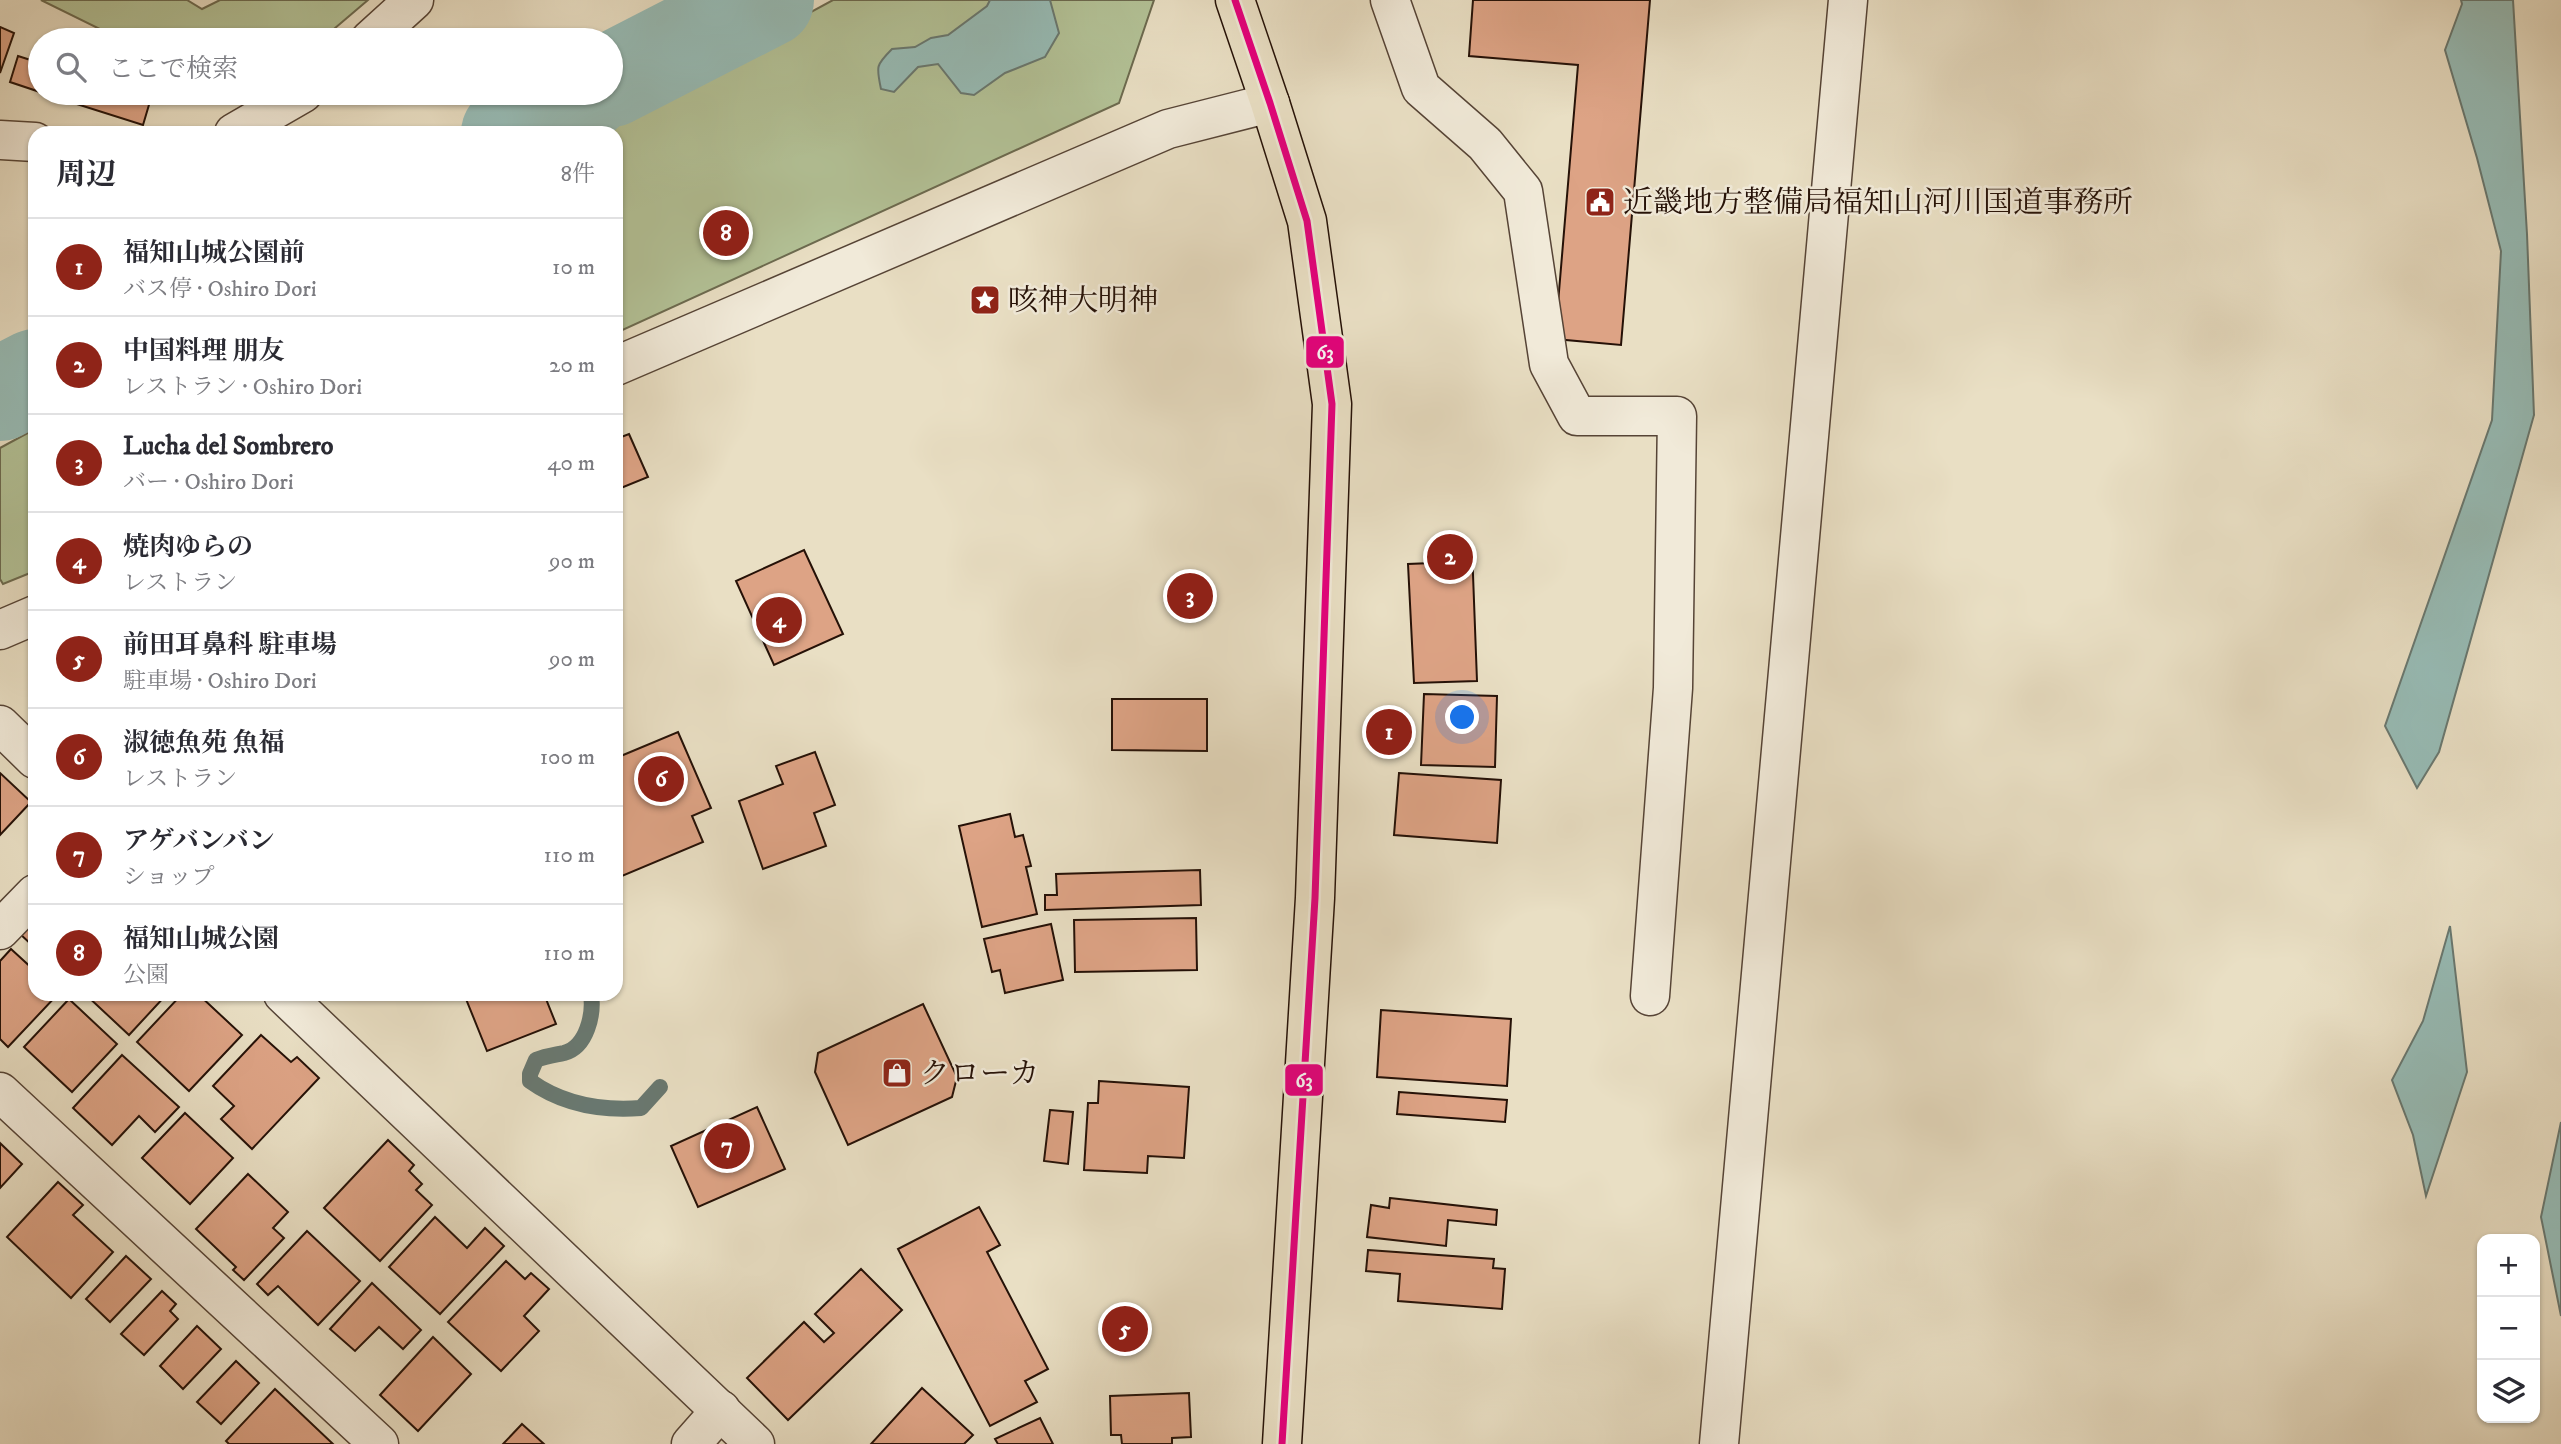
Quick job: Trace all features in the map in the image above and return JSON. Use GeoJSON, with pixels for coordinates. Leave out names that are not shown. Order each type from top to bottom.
{"type":"FeatureCollection","features":[{"type":"Feature","properties":{"kind":"main road"},"geometry":{"type":"LineString","coordinates":[[1235,0],[1307,221],[1332,404],[1315,898],[1282,1444]]}},
{"type":"Feature","properties":{"kind":"street"},"geometry":{"type":"LineString","coordinates":[[383,28],[414,0]]}},
{"type":"Feature","properties":{"kind":"street"},"geometry":{"type":"LineString","coordinates":[[1390,0],[1421,88],[1485,144],[1523,191],[1549,364],[1577,416],[1677,416],[1673,688],[1650,996]]}},
{"type":"Feature","properties":{"kind":"street"},"geometry":{"type":"LineString","coordinates":[[1719,1444],[1848,0]]}},
{"type":"Feature","properties":{"kind":"street"},"geometry":{"type":"LineString","coordinates":[[623,363],[1168,129],[1270,103]]}},
{"type":"Feature","properties":{"kind":"street"},"geometry":{"type":"LineString","coordinates":[[246,126],[282,105]]}},
{"type":"Feature","properties":{"kind":"street"},"geometry":{"type":"LineString","coordinates":[[0,140],[28,142]]}},
{"type":"Feature","properties":{"kind":"street"},"geometry":{"type":"LineString","coordinates":[[0,630],[28,618]]}},
{"type":"Feature","properties":{"kind":"street"},"geometry":{"type":"LineString","coordinates":[[0,725],[28,752]]}},
{"type":"Feature","properties":{"kind":"street"},"geometry":{"type":"LineString","coordinates":[[0,930],[28,901]]}},
{"type":"Feature","properties":{"kind":"street"},"geometry":{"type":"LineString","coordinates":[[290,1001],[755,1444]]}},
{"type":"Feature","properties":{"kind":"street"},"geometry":{"type":"LineString","coordinates":[[0,1092],[379,1444]]}},
{"type":"Feature","properties":{"kind":"street"},"geometry":{"type":"LineString","coordinates":[[691,1444],[721,1410]]}},
{"type":"Feature","properties":{"kind":"green space"},"geometry":{"type":"Polygon","coordinates":[[[41,0],[187,0],[202,9],[220,0],[368,0],[335,28],[98,28],[41,0]]]}},
{"type":"Feature","properties":{"kind":"green space"},"geometry":{"type":"Polygon","coordinates":[[[833,0],[1154,0],[1119,103],[623,330],[623,126],[602,126],[833,0]]]}},
{"type":"Feature","properties":{"kind":"green space"},"geometry":{"type":"Polygon","coordinates":[[[28,433],[28,574],[3,584],[0,579],[0,448],[28,433]]]}},
{"type":"Feature","properties":{"kind":"water"},"geometry":{"type":"Polygon","coordinates":[[[990,0],[1050,0],[1059,33],[1045,57],[1005,73],[974,95],[961,93],[938,64],[918,67],[894,92],[881,89],[879,66],[892,49],[915,47],[931,38],[948,35],[987,6],[990,0]]]}},
{"type":"Feature","properties":{"kind":"water"},"geometry":{"type":"Polygon","coordinates":[[[2461,0],[2513,0],[2527,234],[2534,415],[2439,752],[2417,788],[2385,726],[2492,420],[2501,251],[2445,50],[2462,4],[2461,0]]]}},
{"type":"Feature","properties":{"kind":"water"},"geometry":{"type":"Polygon","coordinates":[[[2450,926],[2467,1072],[2426,1196],[2413,1135],[2392,1080],[2423,1021],[2450,926]]]}},
{"type":"Feature","properties":{"kind":"water"},"geometry":{"type":"Polygon","coordinates":[[[2561,1122],[2561,1316],[2541,1217],[2561,1122]]]}},
{"type":"Feature","properties":{"kind":"building","name":"近畿地方整備局福知山河川国道事務所"},"geometry":{"type":"Polygon","coordinates":[[[1473,0],[1650,0],[1621,345],[1555,339],[1578,65],[1469,56],[1473,0]]]}},
{"type":"Feature","properties":{"kind":"building"},"geometry":{"type":"Polygon","coordinates":[[[0,27],[14,33],[0,73],[0,27]]]}},
{"type":"Feature","properties":{"kind":"building"},"geometry":{"type":"Polygon","coordinates":[[[18,56],[28,59],[28,88],[10,82],[18,56]]]}},
{"type":"Feature","properties":{"kind":"building"},"geometry":{"type":"Polygon","coordinates":[[[80,105],[149,105],[143,125],[80,105]]]}},
{"type":"Feature","properties":{"kind":"building"},"geometry":{"type":"Polygon","coordinates":[[[629,434],[648,477],[623,487],[623,436],[629,434]]]}},
{"type":"Feature","properties":{"kind":"building"},"geometry":{"type":"Polygon","coordinates":[[[1472,548],[1477,681],[1414,683],[1408,564],[1432,563],[1432,550],[1472,548]]]}},
{"type":"Feature","properties":{"kind":"building"},"geometry":{"type":"Polygon","coordinates":[[[804,550],[843,634],[774,665],[736,581],[804,550]]]}},
{"type":"Feature","properties":{"kind":"building"},"geometry":{"type":"Polygon","coordinates":[[[1424,694],[1497,696],[1495,767],[1421,765],[1424,694]]]}},
{"type":"Feature","properties":{"kind":"building"},"geometry":{"type":"Polygon","coordinates":[[[1112,699],[1207,699],[1207,751],[1112,750],[1112,699]]]}},
{"type":"Feature","properties":{"kind":"building"},"geometry":{"type":"Polygon","coordinates":[[[678,732],[711,808],[692,816],[703,842],[623,876],[623,755],[678,732]]]}},
{"type":"Feature","properties":{"kind":"building"},"geometry":{"type":"Polygon","coordinates":[[[815,752],[835,805],[814,813],[826,846],[763,869],[739,801],[783,784],[776,766],[815,752]]]}},
{"type":"Feature","properties":{"kind":"building"},"geometry":{"type":"Polygon","coordinates":[[[0,773],[28,799],[28,805],[0,835],[0,773]]]}},
{"type":"Feature","properties":{"kind":"building"},"geometry":{"type":"Polygon","coordinates":[[[1399,773],[1501,780],[1497,843],[1394,835],[1399,773]]]}},
{"type":"Feature","properties":{"kind":"building"},"geometry":{"type":"Polygon","coordinates":[[[1010,814],[1015,837],[1023,835],[1031,866],[1026,867],[1037,914],[982,927],[959,826],[1010,814]]]}},
{"type":"Feature","properties":{"kind":"building"},"geometry":{"type":"Polygon","coordinates":[[[1200,870],[1201,905],[1045,910],[1045,895],[1057,895],[1056,874],[1200,870]]]}},
{"type":"Feature","properties":{"kind":"building"},"geometry":{"type":"Polygon","coordinates":[[[1196,918],[1197,970],[1075,972],[1074,920],[1196,918]]]}},
{"type":"Feature","properties":{"kind":"building"},"geometry":{"type":"Polygon","coordinates":[[[28,923],[28,941],[19,933],[28,923]]]}},
{"type":"Feature","properties":{"kind":"building"},"geometry":{"type":"Polygon","coordinates":[[[1051,924],[1063,980],[1005,993],[1000,970],[992,972],[984,939],[1051,924]]]}},
{"type":"Feature","properties":{"kind":"building"},"geometry":{"type":"Polygon","coordinates":[[[11,949],[28,965],[28,1001],[51,1001],[8,1047],[0,1039],[0,961],[11,949]]]}},
{"type":"Feature","properties":{"kind":"building"},"geometry":{"type":"Polygon","coordinates":[[[67,1001],[71,1001],[117,1044],[72,1092],[24,1047],[67,1001]]]}},
{"type":"Feature","properties":{"kind":"building"},"geometry":{"type":"Polygon","coordinates":[[[93,1001],[161,1001],[129,1035],[93,1001]]]}},
{"type":"Feature","properties":{"kind":"building"},"geometry":{"type":"Polygon","coordinates":[[[175,1001],[206,1001],[242,1035],[189,1091],[137,1042],[175,1001]]]}},
{"type":"Feature","properties":{"kind":"building"},"geometry":{"type":"Polygon","coordinates":[[[467,1001],[547,1001],[556,1024],[487,1051],[467,1001]]]}},
{"type":"Feature","properties":{"kind":"building"},"geometry":{"type":"Polygon","coordinates":[[[923,1004],[957,1077],[952,1097],[848,1145],[815,1072],[818,1053],[923,1004]]]}},
{"type":"Feature","properties":{"kind":"building"},"geometry":{"type":"Polygon","coordinates":[[[1381,1010],[1511,1019],[1507,1086],[1377,1077],[1381,1010]]]}},
{"type":"Feature","properties":{"kind":"building"},"geometry":{"type":"Polygon","coordinates":[[[261,1035],[291,1062],[297,1057],[319,1078],[252,1149],[221,1119],[234,1106],[213,1086],[261,1035]]]}},
{"type":"Feature","properties":{"kind":"building"},"geometry":{"type":"Polygon","coordinates":[[[122,1055],[179,1107],[155,1132],[139,1116],[112,1145],[73,1108],[122,1055]]]}},
{"type":"Feature","properties":{"kind":"building"},"geometry":{"type":"Polygon","coordinates":[[[1099,1081],[1189,1087],[1184,1158],[1148,1156],[1147,1173],[1084,1170],[1088,1103],[1098,1103],[1099,1081]]]}},
{"type":"Feature","properties":{"kind":"building"},"geometry":{"type":"Polygon","coordinates":[[[1399,1092],[1507,1100],[1505,1122],[1397,1114],[1399,1092]]]}},
{"type":"Feature","properties":{"kind":"building"},"geometry":{"type":"Polygon","coordinates":[[[757,1107],[785,1169],[698,1207],[671,1146],[757,1107]]]}},
{"type":"Feature","properties":{"kind":"building"},"geometry":{"type":"Polygon","coordinates":[[[1050,1110],[1073,1112],[1068,1164],[1044,1161],[1050,1110]]]}},
{"type":"Feature","properties":{"kind":"building"},"geometry":{"type":"Polygon","coordinates":[[[185,1113],[233,1158],[190,1204],[142,1158],[185,1113]]]}},
{"type":"Feature","properties":{"kind":"building"},"geometry":{"type":"Polygon","coordinates":[[[388,1140],[414,1165],[409,1171],[422,1184],[416,1190],[432,1205],[380,1261],[324,1208],[388,1140]]]}},
{"type":"Feature","properties":{"kind":"building"},"geometry":{"type":"Polygon","coordinates":[[[0,1143],[22,1164],[0,1188],[0,1143]]]}},
{"type":"Feature","properties":{"kind":"building"},"geometry":{"type":"Polygon","coordinates":[[[248,1174],[288,1212],[273,1228],[284,1238],[244,1280],[233,1270],[236,1267],[196,1229],[248,1174]]]}},
{"type":"Feature","properties":{"kind":"building"},"geometry":{"type":"Polygon","coordinates":[[[58,1182],[83,1205],[73,1215],[113,1252],[71,1298],[7,1237],[58,1182]]]}},
{"type":"Feature","properties":{"kind":"building"},"geometry":{"type":"Polygon","coordinates":[[[1390,1198],[1497,1210],[1496,1225],[1448,1220],[1446,1246],[1367,1237],[1371,1205],[1389,1208],[1390,1198]]]}},
{"type":"Feature","properties":{"kind":"building"},"geometry":{"type":"Polygon","coordinates":[[[979,1207],[1000,1245],[987,1252],[1048,1369],[1025,1381],[1037,1402],[990,1426],[898,1249],[979,1207]]]}},
{"type":"Feature","properties":{"kind":"building"},"geometry":{"type":"Polygon","coordinates":[[[435,1217],[467,1248],[485,1228],[504,1246],[440,1314],[389,1267],[435,1217]]]}},
{"type":"Feature","properties":{"kind":"building"},"geometry":{"type":"Polygon","coordinates":[[[307,1231],[360,1281],[318,1325],[278,1286],[268,1295],[257,1284],[307,1231]]]}},
{"type":"Feature","properties":{"kind":"building"},"geometry":{"type":"Polygon","coordinates":[[[1368,1250],[1494,1259],[1493,1268],[1505,1269],[1502,1309],[1398,1301],[1400,1274],[1366,1271],[1368,1250]]]}},
{"type":"Feature","properties":{"kind":"building"},"geometry":{"type":"Polygon","coordinates":[[[126,1256],[151,1279],[110,1322],[86,1299],[126,1256]]]}},
{"type":"Feature","properties":{"kind":"building"},"geometry":{"type":"Polygon","coordinates":[[[506,1261],[525,1279],[531,1273],[549,1289],[524,1316],[539,1331],[501,1371],[448,1322],[506,1261]]]}},
{"type":"Feature","properties":{"kind":"building"},"geometry":{"type":"Polygon","coordinates":[[[861,1269],[902,1310],[788,1420],[747,1378],[804,1322],[824,1342],[834,1333],[815,1314],[861,1269]]]}},
{"type":"Feature","properties":{"kind":"building"},"geometry":{"type":"Polygon","coordinates":[[[372,1283],[421,1330],[403,1349],[379,1327],[355,1351],[330,1329],[372,1283]]]}},
{"type":"Feature","properties":{"kind":"building"},"geometry":{"type":"Polygon","coordinates":[[[162,1291],[176,1304],[170,1311],[178,1319],[144,1355],[121,1334],[162,1291]]]}},
{"type":"Feature","properties":{"kind":"building"},"geometry":{"type":"Polygon","coordinates":[[[197,1326],[221,1349],[183,1389],[160,1366],[197,1326]]]}},
{"type":"Feature","properties":{"kind":"building"},"geometry":{"type":"Polygon","coordinates":[[[433,1337],[471,1374],[418,1431],[380,1395],[433,1337]]]}},
{"type":"Feature","properties":{"kind":"building"},"geometry":{"type":"Polygon","coordinates":[[[236,1361],[259,1383],[221,1424],[197,1402],[236,1361]]]}},
{"type":"Feature","properties":{"kind":"building"},"geometry":{"type":"Polygon","coordinates":[[[922,1388],[973,1435],[964,1444],[871,1444],[922,1388]]]}},
{"type":"Feature","properties":{"kind":"building"},"geometry":{"type":"Polygon","coordinates":[[[275,1389],[333,1444],[229,1444],[226,1441],[275,1389]]]}},
{"type":"Feature","properties":{"kind":"building"},"geometry":{"type":"Polygon","coordinates":[[[1189,1393],[1191,1437],[1172,1438],[1172,1444],[1122,1444],[1121,1435],[1111,1435],[1110,1396],[1189,1393]]]}},
{"type":"Feature","properties":{"kind":"building"},"geometry":{"type":"Polygon","coordinates":[[[1040,1418],[1053,1444],[998,1444],[995,1439],[1040,1418]]]}},
{"type":"Feature","properties":{"kind":"building"},"geometry":{"type":"Polygon","coordinates":[[[522,1424],[544,1444],[503,1444],[522,1424]]]}},
{"type":"Feature","properties":{"kind":"waterway"},"geometry":{"type":"LineString","coordinates":[[623,74],[767,0]]}},
{"type":"Feature","properties":{"kind":"waterway"},"geometry":{"type":"LineString","coordinates":[[522,126],[563,105]]}},
{"type":"Feature","properties":{"kind":"waterway"},"geometry":{"type":"LineString","coordinates":[[0,394],[28,380]]}},
{"type":"Feature","properties":{"kind":"waterway"},"geometry":{"type":"LineString","coordinates":[[591,1001],[590,1020],[578,1044],[572,1050],[536,1060],[530,1081],[569,1100],[612,1108],[641,1108],[660,1087]]}},
{"type":"Feature","properties":{"kind":"transit line","name":"63"},"geometry":{"type":"LineString","coordinates":[[1235,0],[1307,221],[1332,404],[1315,898],[1282,1444]]}},
{"type":"Feature","properties":{"kind":"place","name":"近畿地方整備局福知山河川国道事務所"},"geometry":{"type":"Point","coordinates":[1600,202]}},
{"type":"Feature","properties":{"kind":"place","name":"福知山城公園"},"geometry":{"type":"Point","coordinates":[726,233]}},
{"type":"Feature","properties":{"kind":"place","name":"咳神大明神"},"geometry":{"type":"Point","coordinates":[985,300]}},
{"type":"Feature","properties":{"kind":"place","name":"中国料理 朋友"},"geometry":{"type":"Point","coordinates":[1450,557]}},
{"type":"Feature","properties":{"kind":"place","name":"Lucha del Sombrero"},"geometry":{"type":"Point","coordinates":[1190,596]}},
{"type":"Feature","properties":{"kind":"place","name":"焼肉ゆらの"},"geometry":{"type":"Point","coordinates":[779,620]}},
{"type":"Feature","properties":{"kind":"place","name":"福知山城公園前"},"geometry":{"type":"Point","coordinates":[1389,732]}},
{"type":"Feature","properties":{"kind":"place","name":"淑徳魚苑 魚福"},"geometry":{"type":"Point","coordinates":[661,779]}},
{"type":"Feature","properties":{"kind":"place","name":"クローカ"},"geometry":{"type":"Point","coordinates":[897,1073]}},
{"type":"Feature","properties":{"kind":"place","name":"アゲバンバン"},"geometry":{"type":"Point","coordinates":[727,1146]}},
{"type":"Feature","properties":{"kind":"place","name":"前田耳鼻科 駐車場"},"geometry":{"type":"Point","coordinates":[1125,1329]}}]}
